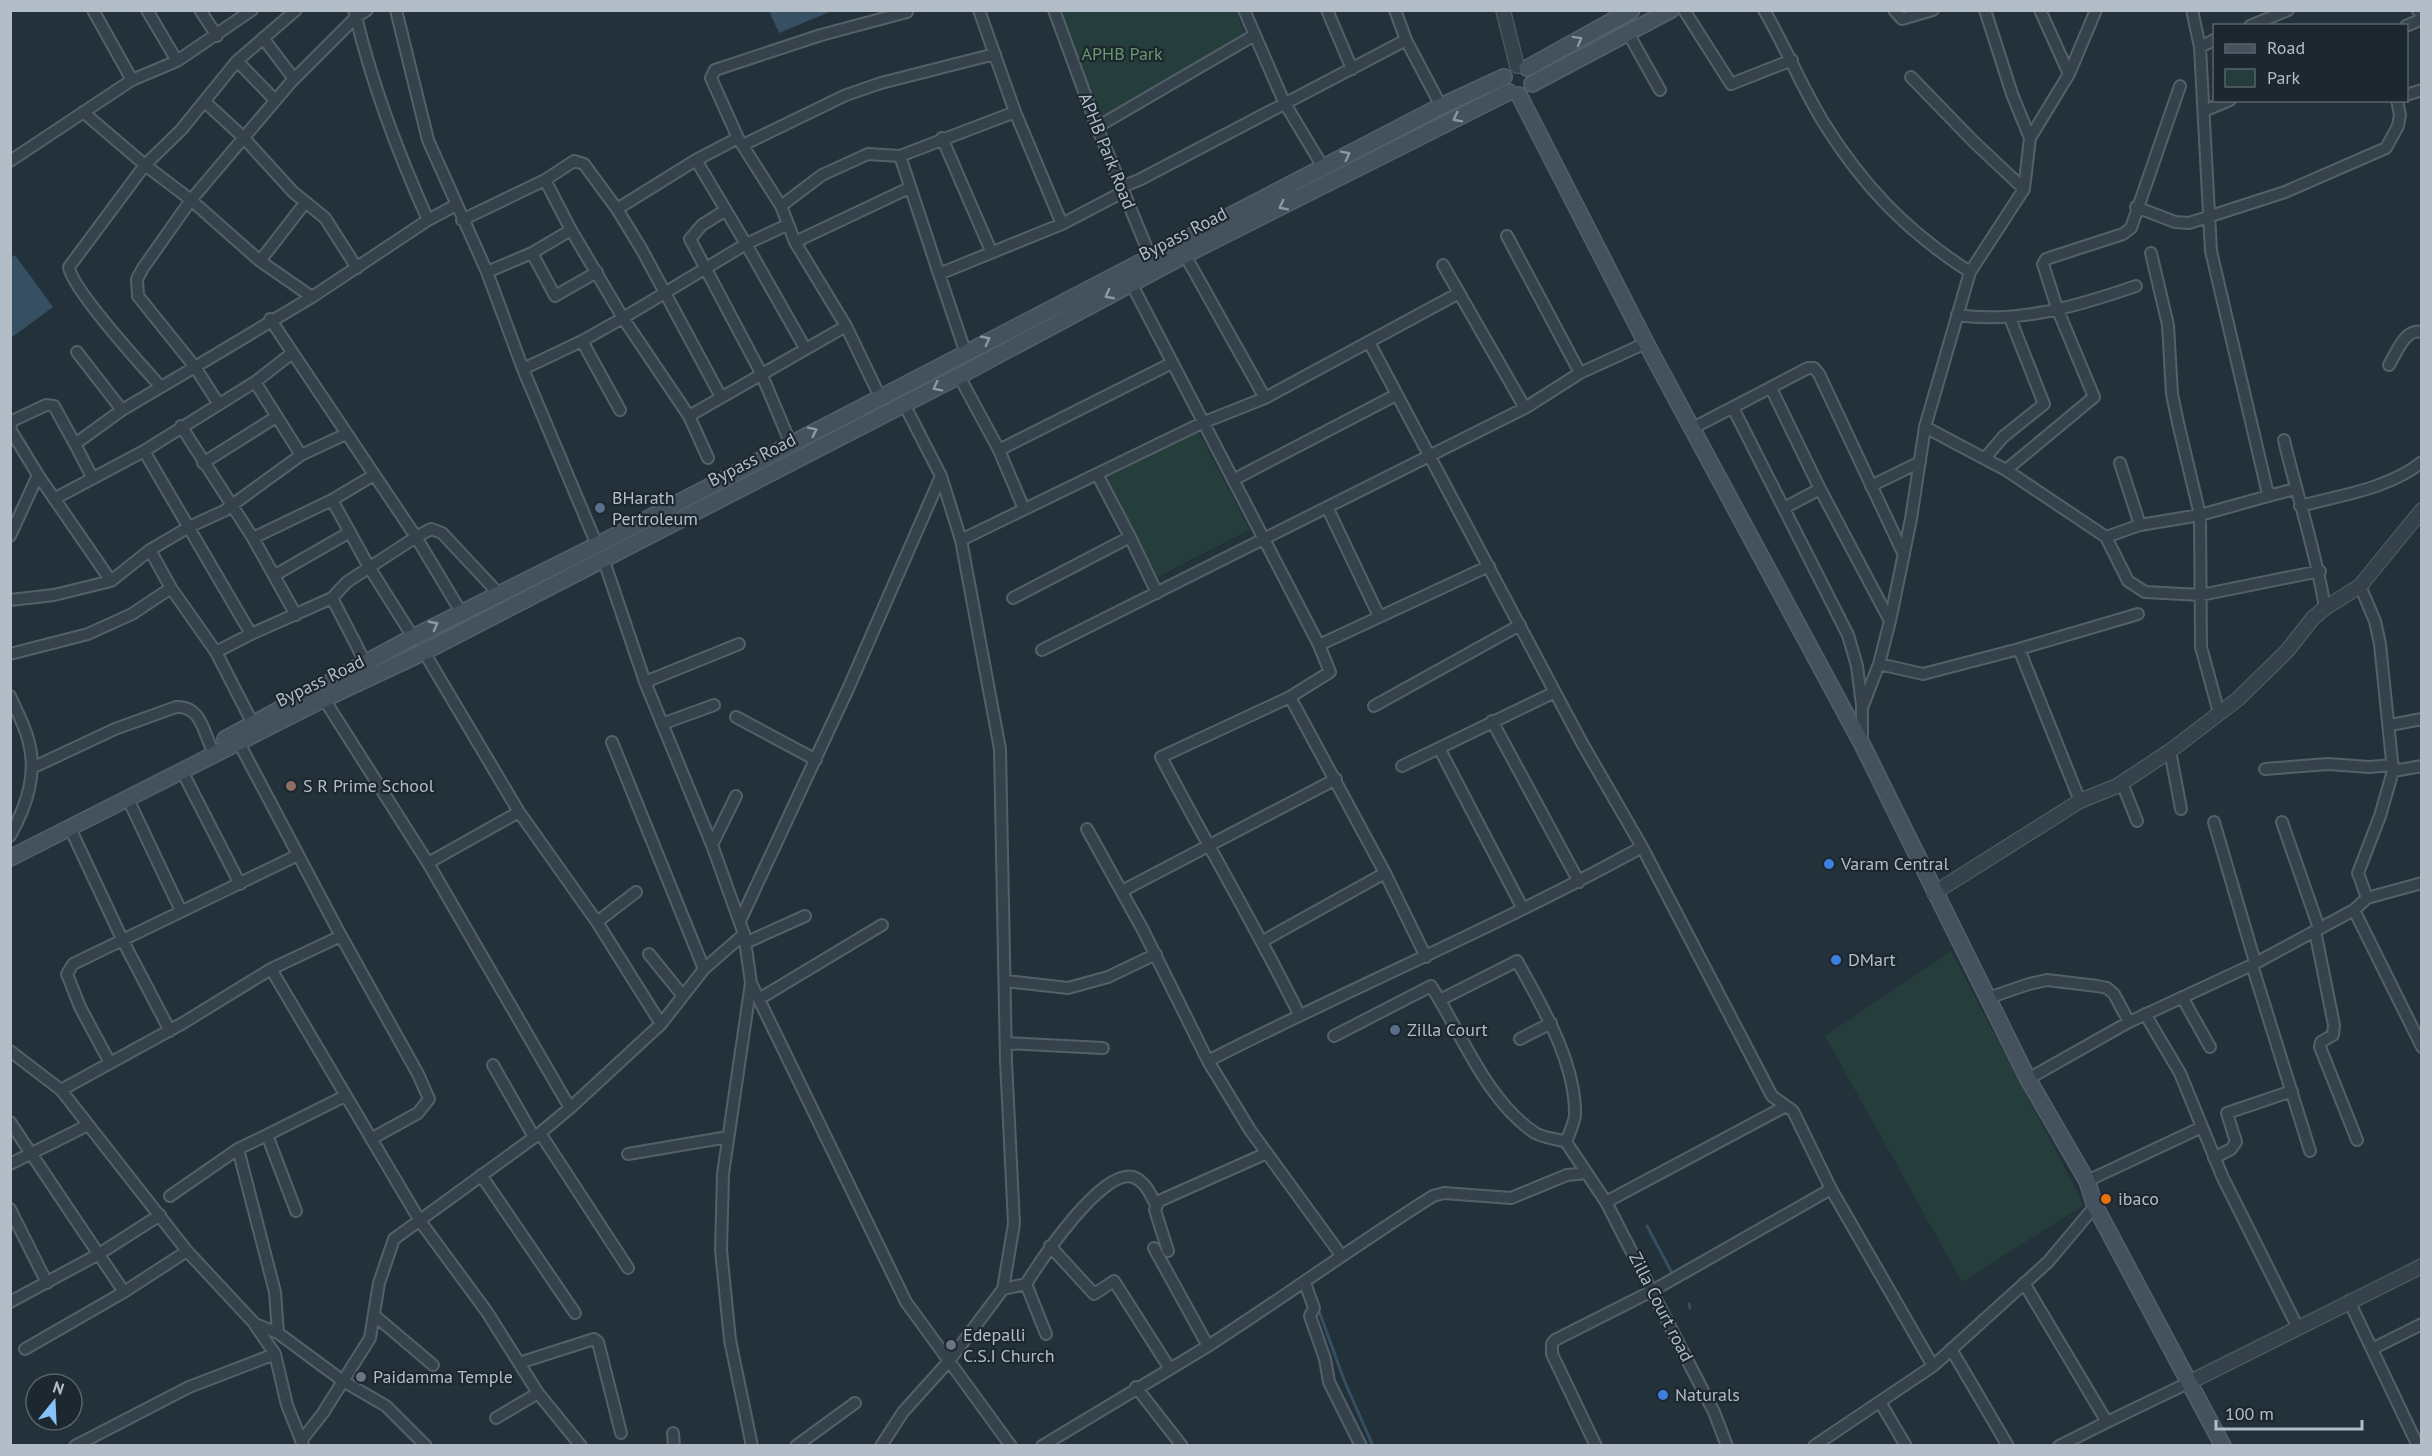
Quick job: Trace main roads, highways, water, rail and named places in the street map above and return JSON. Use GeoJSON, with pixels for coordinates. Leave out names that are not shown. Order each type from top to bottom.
{"type":"FeatureCollection","features":[{"type":"Feature","properties":{"kind":"main road"},"geometry":{"type":"LineString","coordinates":[[1632,10],[1522,67],[1508,69],[1511,88],[1862,744],[2028,1079],[2086,1181],[2095,1206],[2223,1446]]}},
{"type":"Feature","properties":{"kind":"main road"},"geometry":{"type":"LineString","coordinates":[[1532,84],[1671,10]]}},
{"type":"Feature","properties":{"kind":"main road"},"geometry":{"type":"LineString","coordinates":[[1511,88],[1528,92],[1532,84],[1532,75],[1522,67]]}},
{"type":"Feature","properties":{"kind":"main road","name":"Bypass Road"},"geometry":{"type":"LineString","coordinates":[[10,858],[324,699],[424,652],[790,442],[1441,106],[1511,88]]}},
{"type":"Feature","properties":{"kind":"main road","name":"Bypass Road"},"geometry":{"type":"LineString","coordinates":[[10,847],[211,747],[461,612],[600,552],[904,404],[1131,283],[1511,88]]}},
{"type":"Feature","properties":{"kind":"water"},"geometry":{"type":"Polygon","coordinates":[[[769,11],[832,11],[779,33],[769,11]]]}},
{"type":"Feature","properties":{"kind":"water"},"geometry":{"type":"Polygon","coordinates":[[[15,255],[53,307],[11,338],[11,258],[15,255]]]}},
{"type":"Feature","properties":{"kind":"waterway"},"geometry":{"type":"LineString","coordinates":[[1647,1226],[1671,1271]]}},
{"type":"Feature","properties":{"kind":"waterway"},"geometry":{"type":"LineString","coordinates":[[1689,1304],[1690,1308]]}},
{"type":"Feature","properties":{"kind":"waterway"},"geometry":{"type":"LineString","coordinates":[[1318,1308],[1344,1380],[1373,1446]]}},
{"type":"Feature","properties":{"kind":"place","name":"BHarath Pertroleum"},"geometry":{"type":"Point","coordinates":[600,508]}},
{"type":"Feature","properties":{"kind":"place","name":"S R Prime School"},"geometry":{"type":"Point","coordinates":[291,786]}},
{"type":"Feature","properties":{"kind":"place","name":"Varam Central"},"geometry":{"type":"Point","coordinates":[1829,864]}},
{"type":"Feature","properties":{"kind":"place","name":"DMart"},"geometry":{"type":"Point","coordinates":[1836,960]}},
{"type":"Feature","properties":{"kind":"place","name":"Zilla Court"},"geometry":{"type":"Point","coordinates":[1395,1030]}},
{"type":"Feature","properties":{"kind":"place","name":"ibaco"},"geometry":{"type":"Point","coordinates":[2106,1199]}},
{"type":"Feature","properties":{"kind":"place","name":"Edepalli C.S.I Church"},"geometry":{"type":"Point","coordinates":[951,1345]}},
{"type":"Feature","properties":{"kind":"place","name":"Paidamma Temple"},"geometry":{"type":"Point","coordinates":[361,1377]}},
{"type":"Feature","properties":{"kind":"place","name":"Naturals"},"geometry":{"type":"Point","coordinates":[1663,1395]}},
{"type":"Feature","properties":{"kind":"park label","name":"APHB Park"},"geometry":{"type":"Point","coordinates":[1122,54]}}]}
